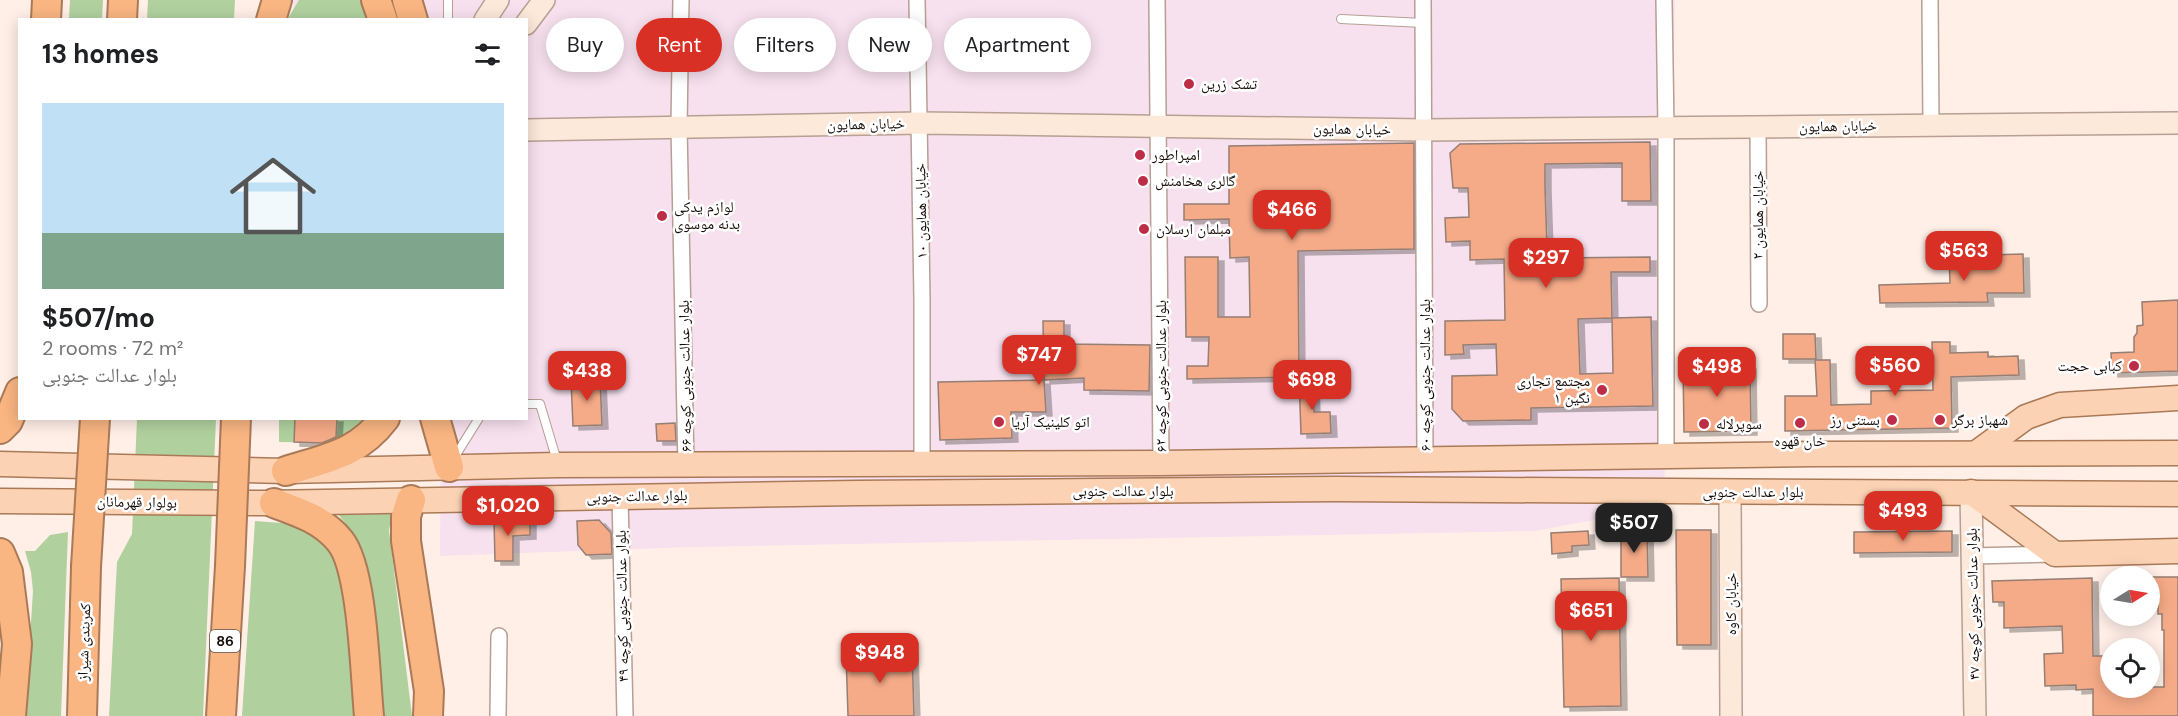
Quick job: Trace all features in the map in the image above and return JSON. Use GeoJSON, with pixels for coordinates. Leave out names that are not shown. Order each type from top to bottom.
{"type":"FeatureCollection","features":[{"type":"Feature","properties":{"kind":"highway"},"geometry":{"type":"LineString","coordinates":[[46,18],[47,0]]}},
{"type":"Feature","properties":{"kind":"highway"},"geometry":{"type":"LineString","coordinates":[[122,18],[123,0]]}},
{"type":"Feature","properties":{"kind":"highway"},"geometry":{"type":"LineString","coordinates":[[259,0],[259,18]]}},
{"type":"Feature","properties":{"kind":"highway"},"geometry":{"type":"LineString","coordinates":[[272,18],[278,0]]}},
{"type":"Feature","properties":{"kind":"highway"},"geometry":{"type":"LineString","coordinates":[[376,0],[382,18]]}},
{"type":"Feature","properties":{"kind":"highway"},"geometry":{"type":"LineString","coordinates":[[407,0],[412,18]]}},
{"type":"Feature","properties":{"kind":"highway"},"geometry":{"type":"LineString","coordinates":[[0,429],[8,421],[18,397]]}},
{"type":"Feature","properties":{"kind":"highway","name":"کمربندی شیراز"},"geometry":{"type":"LineString","coordinates":[[82,716],[86,567],[95,420]]}},
{"type":"Feature","properties":{"kind":"highway","name":"86"},"geometry":{"type":"LineString","coordinates":[[221,716],[236,420]]}},
{"type":"Feature","properties":{"kind":"highway"},"geometry":{"type":"LineString","coordinates":[[286,471],[347,452],[372,435],[383,420]]}},
{"type":"Feature","properties":{"kind":"highway"},"geometry":{"type":"LineString","coordinates":[[436,420],[449,467]]}},
{"type":"Feature","properties":{"kind":"highway"},"geometry":{"type":"LineString","coordinates":[[411,500],[406,516],[406,541],[431,708]]}},
{"type":"Feature","properties":{"kind":"highway"},"geometry":{"type":"LineString","coordinates":[[274,503],[306,514],[325,527],[340,541],[350,557],[356,582],[369,716]]}},
{"type":"Feature","properties":{"kind":"highway"},"geometry":{"type":"LineString","coordinates":[[0,553],[8,572],[17,644],[11,716]]}},
{"type":"Feature","properties":{"kind":"main road"},"geometry":{"type":"LineString","coordinates":[[1978,452],[2026,417],[2060,405],[2178,398]]}},
{"type":"Feature","properties":{"kind":"main road","name":"بلوار عدالت جنوبی"},"geometry":{"type":"LineString","coordinates":[[286,471],[558,465],[1161,463],[1978,452],[2178,453]]}},
{"type":"Feature","properties":{"kind":"main road"},"geometry":{"type":"LineString","coordinates":[[1336,461],[1336,489]]}},
{"type":"Feature","properties":{"kind":"main road"},"geometry":{"type":"LineString","coordinates":[[0,464],[286,471]]}},
{"type":"Feature","properties":{"kind":"main road","name":"بلوار عدالت جنوبی"},"geometry":{"type":"LineString","coordinates":[[274,503],[620,496],[1336,489],[2178,494]]}},
{"type":"Feature","properties":{"kind":"main road"},"geometry":{"type":"LineString","coordinates":[[1971,492],[2055,554],[2178,551]]}},
{"type":"Feature","properties":{"kind":"main road","name":"بولوار قهرمانان"},"geometry":{"type":"LineString","coordinates":[[0,501],[274,503]]}},
{"type":"Feature","properties":{"kind":"street"},"geometry":{"type":"LineString","coordinates":[[485,18],[498,0]]}},
{"type":"Feature","properties":{"kind":"street"},"geometry":{"type":"LineString","coordinates":[[528,21],[543,0]]}},
{"type":"Feature","properties":{"kind":"street","name":"بلوار عدالت جنوبی کوچه ۶۶"},"geometry":{"type":"LineString","coordinates":[[681,0],[679,127],[686,466]]}},
{"type":"Feature","properties":{"kind":"street","name":"خیابان همایون ۱۰"},"geometry":{"type":"LineString","coordinates":[[917,0],[922,464]]}},
{"type":"Feature","properties":{"kind":"street","name":"بلوار عدالت جنوبی کوچه ۶۲"},"geometry":{"type":"LineString","coordinates":[[1157,0],[1161,463]]}},
{"type":"Feature","properties":{"kind":"street","name":"بلوار عدالت جنوبی کوچه ۶۰"},"geometry":{"type":"LineString","coordinates":[[1423,0],[1425,460]]}},
{"type":"Feature","properties":{"kind":"street"},"geometry":{"type":"LineString","coordinates":[[1664,0],[1666,457]]}},
{"type":"Feature","properties":{"kind":"street"},"geometry":{"type":"LineString","coordinates":[[1930,0],[1931,125]]}},
{"type":"Feature","properties":{"kind":"street","name":"خیابان همایون"},"geometry":{"type":"LineString","coordinates":[[528,130],[920,123],[1425,130],[2178,123]]}},
{"type":"Feature","properties":{"kind":"street","name":"خیابان همایون ۲"},"geometry":{"type":"LineString","coordinates":[[1758,127],[1759,303]]}},
{"type":"Feature","properties":{"kind":"street","name":"خیابان کاوه"},"geometry":{"type":"LineString","coordinates":[[1730,492],[1731,716]]}},
{"type":"Feature","properties":{"kind":"street","name":"بلوار عدالت جنوبی کوچه ۴۷"},"geometry":{"type":"LineString","coordinates":[[1971,492],[1975,716]]}},
{"type":"Feature","properties":{"kind":"street","name":"بلوار عدالت جنوبی کوچه ۴۹"},"geometry":{"type":"LineString","coordinates":[[620,496],[625,716]]}},
{"type":"Feature","properties":{"kind":"street"},"geometry":{"type":"LineString","coordinates":[[1972,556],[2055,554]]}},
{"type":"Feature","properties":{"kind":"street"},"geometry":{"type":"LineString","coordinates":[[498,716],[499,636]]}},
{"type":"Feature","properties":{"kind":"lane"},"geometry":{"type":"LineString","coordinates":[[448,0],[448,18]]}},
{"type":"Feature","properties":{"kind":"lane"},"geometry":{"type":"LineString","coordinates":[[1341,19],[1423,22]]}},
{"type":"Feature","properties":{"kind":"lane"},"geometry":{"type":"LineString","coordinates":[[528,404],[540,404],[558,465]]}},
{"type":"Feature","properties":{"kind":"lane"},"geometry":{"type":"LineString","coordinates":[[449,467],[478,420]]}},
{"type":"Feature","properties":{"kind":"shaded area"},"geometry":{"type":"Polygon","coordinates":[[[293,0],[1675,0],[1664,507],[1535,531],[693,547],[440,556],[441,420],[528,420],[528,18],[294,18],[293,0]]]}},
{"type":"Feature","properties":{"kind":"green space"},"geometry":{"type":"Polygon","coordinates":[[[70,0],[103,0],[102,18],[69,18],[70,0]]]}},
{"type":"Feature","properties":{"kind":"green space"},"geometry":{"type":"Polygon","coordinates":[[[148,0],[235,0],[234,18],[147,18],[148,0]]]}},
{"type":"Feature","properties":{"kind":"green space"},"geometry":{"type":"Polygon","coordinates":[[[299,0],[363,0],[372,18],[288,18],[299,0]]]}},
{"type":"Feature","properties":{"kind":"green space"},"geometry":{"type":"Polygon","coordinates":[[[137,420],[216,420],[203,716],[109,716],[117,562],[132,534],[137,420]]]}},
{"type":"Feature","properties":{"kind":"green space"},"geometry":{"type":"Polygon","coordinates":[[[279,420],[372,420],[342,443],[279,442],[279,420]]]}},
{"type":"Feature","properties":{"kind":"green space"},"geometry":{"type":"Polygon","coordinates":[[[393,512],[389,530],[412,716],[381,716],[367,576],[356,537],[338,514],[393,512]]]}},
{"type":"Feature","properties":{"kind":"green space"},"geometry":{"type":"Polygon","coordinates":[[[255,521],[294,524],[323,540],[338,561],[346,614],[356,716],[242,716],[255,521]]]}},
{"type":"Feature","properties":{"kind":"green space"},"geometry":{"type":"Polygon","coordinates":[[[68,532],[61,716],[25,716],[33,591],[25,551],[35,551],[50,535],[68,532]]]}},
{"type":"Feature","properties":{"kind":"building"},"geometry":{"type":"Polygon","coordinates":[[[1650,142],[1651,201],[1622,201],[1622,163],[1545,164],[1545,187],[1547,247],[1551,258],[1650,257],[1650,272],[1611,272],[1612,318],[1651,317],[1653,406],[1531,408],[1531,420],[1463,421],[1452,409],[1452,376],[1497,375],[1496,344],[1463,345],[1464,354],[1445,355],[1445,321],[1505,320],[1504,259],[1470,260],[1470,241],[1446,242],[1445,218],[1469,217],[1468,188],[1453,188],[1450,153],[1460,144],[1650,142]],[[1612,318],[1578,319],[1580,374],[1613,373],[1612,318]]]}},
{"type":"Feature","properties":{"kind":"building"},"geometry":{"type":"Polygon","coordinates":[[[1414,143],[1414,249],[1298,251],[1299,377],[1187,379],[1187,366],[1208,366],[1209,337],[1186,337],[1185,257],[1218,257],[1218,317],[1250,317],[1249,257],[1230,258],[1229,219],[1184,220],[1184,204],[1229,204],[1229,146],[1414,143]]]}},
{"type":"Feature","properties":{"kind":"building"},"geometry":{"type":"Polygon","coordinates":[[[2023,254],[2024,293],[1987,293],[1988,302],[1880,303],[1879,285],[1950,283],[1949,256],[2023,254]]]}},
{"type":"Feature","properties":{"kind":"building"},"geometry":{"type":"Polygon","coordinates":[[[2178,300],[2178,371],[2112,373],[2111,353],[2134,352],[2137,326],[2143,325],[2142,302],[2178,300]]]}},
{"type":"Feature","properties":{"kind":"building"},"geometry":{"type":"Polygon","coordinates":[[[1043,321],[1064,321],[1064,344],[1150,345],[1149,391],[1084,390],[1084,378],[1044,380],[1043,321]]]}},
{"type":"Feature","properties":{"kind":"building"},"geometry":{"type":"Polygon","coordinates":[[[1783,334],[1815,334],[1816,359],[1783,359],[1783,334]]]}},
{"type":"Feature","properties":{"kind":"building"},"geometry":{"type":"Polygon","coordinates":[[[1932,342],[1950,342],[1950,353],[1988,352],[1988,357],[2018,356],[2019,375],[1951,377],[1952,428],[1785,431],[1785,396],[1817,396],[1815,360],[1830,360],[1831,405],[1871,404],[1871,391],[1933,390],[1932,342]]]}},
{"type":"Feature","properties":{"kind":"building"},"geometry":{"type":"Polygon","coordinates":[[[1683,365],[1750,365],[1751,431],[1684,432],[1683,365]]]}},
{"type":"Feature","properties":{"kind":"building"},"geometry":{"type":"Polygon","coordinates":[[[1299,377],[1313,377],[1314,412],[1330,412],[1331,433],[1301,434],[1299,377]]]}},
{"type":"Feature","properties":{"kind":"building"},"geometry":{"type":"Polygon","coordinates":[[[600,379],[602,425],[573,426],[571,380],[600,379]]]}},
{"type":"Feature","properties":{"kind":"building"},"geometry":{"type":"Polygon","coordinates":[[[1044,380],[1046,412],[1011,412],[1012,438],[940,440],[938,382],[1044,380]]]}},
{"type":"Feature","properties":{"kind":"building"},"geometry":{"type":"Polygon","coordinates":[[[295,420],[337,420],[336,437],[322,443],[294,442],[295,420]]]}},
{"type":"Feature","properties":{"kind":"building"},"geometry":{"type":"Polygon","coordinates":[[[675,423],[676,441],[657,441],[656,424],[675,423]]]}},
{"type":"Feature","properties":{"kind":"building"},"geometry":{"type":"Polygon","coordinates":[[[494,520],[530,520],[530,535],[513,536],[513,561],[495,561],[494,520]]]}},
{"type":"Feature","properties":{"kind":"building"},"geometry":{"type":"Polygon","coordinates":[[[599,520],[611,533],[612,554],[586,555],[578,545],[577,521],[599,520]]]}},
{"type":"Feature","properties":{"kind":"building"},"geometry":{"type":"Polygon","coordinates":[[[1621,530],[1647,530],[1648,577],[1621,577],[1621,530]]]}},
{"type":"Feature","properties":{"kind":"building"},"geometry":{"type":"Polygon","coordinates":[[[1676,530],[1711,530],[1711,645],[1677,645],[1676,530]]]}},
{"type":"Feature","properties":{"kind":"building"},"geometry":{"type":"Polygon","coordinates":[[[1588,531],[1589,545],[1572,546],[1572,552],[1552,554],[1551,533],[1588,531]]]}},
{"type":"Feature","properties":{"kind":"building"},"geometry":{"type":"Polygon","coordinates":[[[1952,531],[1952,552],[1854,553],[1854,532],[1952,531]]]}},
{"type":"Feature","properties":{"kind":"building"},"geometry":{"type":"Polygon","coordinates":[[[2160,577],[2178,577],[2178,716],[2093,716],[2093,689],[2076,690],[2076,685],[2045,686],[2044,654],[2063,653],[2062,626],[2004,628],[2004,602],[1993,602],[1992,581],[2092,578],[2093,656],[2100,656],[2100,698],[2160,698],[2160,687],[2164,687],[2162,614],[2160,614],[2160,577]]]}},
{"type":"Feature","properties":{"kind":"building"},"geometry":{"type":"Polygon","coordinates":[[[1619,578],[1621,706],[1564,707],[1561,579],[1619,578]]]}},
{"type":"Feature","properties":{"kind":"building"},"geometry":{"type":"Polygon","coordinates":[[[912,650],[914,716],[848,716],[846,653],[912,650]]]}},
{"type":"Feature","properties":{"kind":"place","name":"تشک زرین"},"geometry":{"type":"Point","coordinates":[1189,84]}},
{"type":"Feature","properties":{"kind":"place","name":"امپراطور"},"geometry":{"type":"Point","coordinates":[1140,155]}},
{"type":"Feature","properties":{"kind":"place","name":"گالری هخامنش"},"geometry":{"type":"Point","coordinates":[1143,181]}},
{"type":"Feature","properties":{"kind":"place","name":"لوازم یدکی بدنه موسوی"},"geometry":{"type":"Point","coordinates":[662,216]}},
{"type":"Feature","properties":{"kind":"place","name":"مبلمان ارسلان"},"geometry":{"type":"Point","coordinates":[1144,229]}},
{"type":"Feature","properties":{"kind":"place","name":"کبابی حجت"},"geometry":{"type":"Point","coordinates":[2134,366]}},
{"type":"Feature","properties":{"kind":"place","name":"مجتمع تجاری نگین ۱"},"geometry":{"type":"Point","coordinates":[1602,390]}},
{"type":"Feature","properties":{"kind":"place","name":"بستنی رز"},"geometry":{"type":"Point","coordinates":[1892,420]}},
{"type":"Feature","properties":{"kind":"place","name":"شهباز برگر"},"geometry":{"type":"Point","coordinates":[1940,420]}},
{"type":"Feature","properties":{"kind":"place","name":"اتو کلینیک آریا"},"geometry":{"type":"Point","coordinates":[999,422]}},
{"type":"Feature","properties":{"kind":"place","name":"خان قهوه"},"geometry":{"type":"Point","coordinates":[1800,423]}},
{"type":"Feature","properties":{"kind":"place","name":"سوپرلاله"},"geometry":{"type":"Point","coordinates":[1704,424]}}]}
